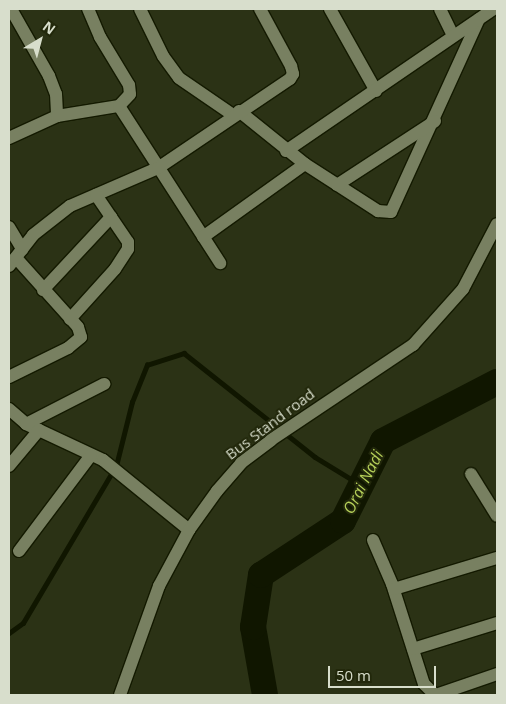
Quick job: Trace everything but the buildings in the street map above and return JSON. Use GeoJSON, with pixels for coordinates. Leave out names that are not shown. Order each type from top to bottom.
{"type":"FeatureCollection","features":[{"type":"Feature","properties":{"kind":"street"},"geometry":{"type":"LineString","coordinates":[[11,9],[49,76],[56,94],[57,116]]}},
{"type":"Feature","properties":{"kind":"street"},"geometry":{"type":"LineString","coordinates":[[9,138],[57,116],[119,106],[130,94],[128,84],[100,37],[88,9]]}},
{"type":"Feature","properties":{"kind":"street"},"geometry":{"type":"LineString","coordinates":[[140,9],[163,56],[179,78],[236,113],[286,151],[378,211],[391,212],[479,19]]}},
{"type":"Feature","properties":{"kind":"street"},"geometry":{"type":"LineString","coordinates":[[16,258],[50,220],[70,206],[158,168],[236,113],[283,84],[293,74],[260,9]]}},
{"type":"Feature","properties":{"kind":"street"},"geometry":{"type":"LineString","coordinates":[[330,9],[376,91]]}},
{"type":"Feature","properties":{"kind":"street"},"geometry":{"type":"LineString","coordinates":[[440,9],[453,36]]}},
{"type":"Feature","properties":{"kind":"street"},"geometry":{"type":"LineString","coordinates":[[286,151],[330,118],[376,91],[494,9]]}},
{"type":"Feature","properties":{"kind":"street"},"geometry":{"type":"LineString","coordinates":[[119,106],[220,263]]}},
{"type":"Feature","properties":{"kind":"street"},"geometry":{"type":"LineString","coordinates":[[337,185],[434,120]]}},
{"type":"Feature","properties":{"kind":"street"},"geometry":{"type":"LineString","coordinates":[[203,238],[305,164]]}},
{"type":"Feature","properties":{"kind":"street"},"geometry":{"type":"LineString","coordinates":[[70,318],[115,270],[128,249],[128,242],[96,195]]}},
{"type":"Feature","properties":{"kind":"street"},"geometry":{"type":"LineString","coordinates":[[44,290],[111,217]]}},
{"type":"Feature","properties":{"kind":"street","name":"Bus Stand road"},"geometry":{"type":"LineString","coordinates":[[120,695],[159,586],[189,530],[216,491],[241,464],[271,440],[413,344],[463,289],[497,224]]}},
{"type":"Feature","properties":{"kind":"street"},"geometry":{"type":"LineString","coordinates":[[9,227],[16,258],[81,332],[78,342],[9,377]]}},
{"type":"Feature","properties":{"kind":"street"},"geometry":{"type":"LineString","coordinates":[[26,424],[104,384]]}},
{"type":"Feature","properties":{"kind":"street"},"geometry":{"type":"LineString","coordinates":[[9,409],[26,424],[103,460],[134,482],[189,530]]}},
{"type":"Feature","properties":{"kind":"street"},"geometry":{"type":"LineString","coordinates":[[9,466],[39,430]]}},
{"type":"Feature","properties":{"kind":"street"},"geometry":{"type":"LineString","coordinates":[[19,551],[91,455]]}},
{"type":"Feature","properties":{"kind":"street"},"geometry":{"type":"LineString","coordinates":[[471,474],[497,516]]}},
{"type":"Feature","properties":{"kind":"street"},"geometry":{"type":"LineString","coordinates":[[373,540],[394,589],[424,684],[436,695],[497,674]]}},
{"type":"Feature","properties":{"kind":"street"},"geometry":{"type":"LineString","coordinates":[[394,589],[497,558]]}},
{"type":"Feature","properties":{"kind":"street"},"geometry":{"type":"LineString","coordinates":[[413,649],[497,623]]}},
{"type":"Feature","properties":{"kind":"waterway"},"geometry":{"type":"LineString","coordinates":[[9,633],[23,623],[116,466],[132,402],[147,365],[184,353],[315,457],[361,485]]}},
{"type":"Feature","properties":{"kind":"waterway","name":"Orai Nadi"},"geometry":{"type":"LineString","coordinates":[[265,695],[253,627],[261,575],[343,521],[383,441],[497,382]]}}]}
